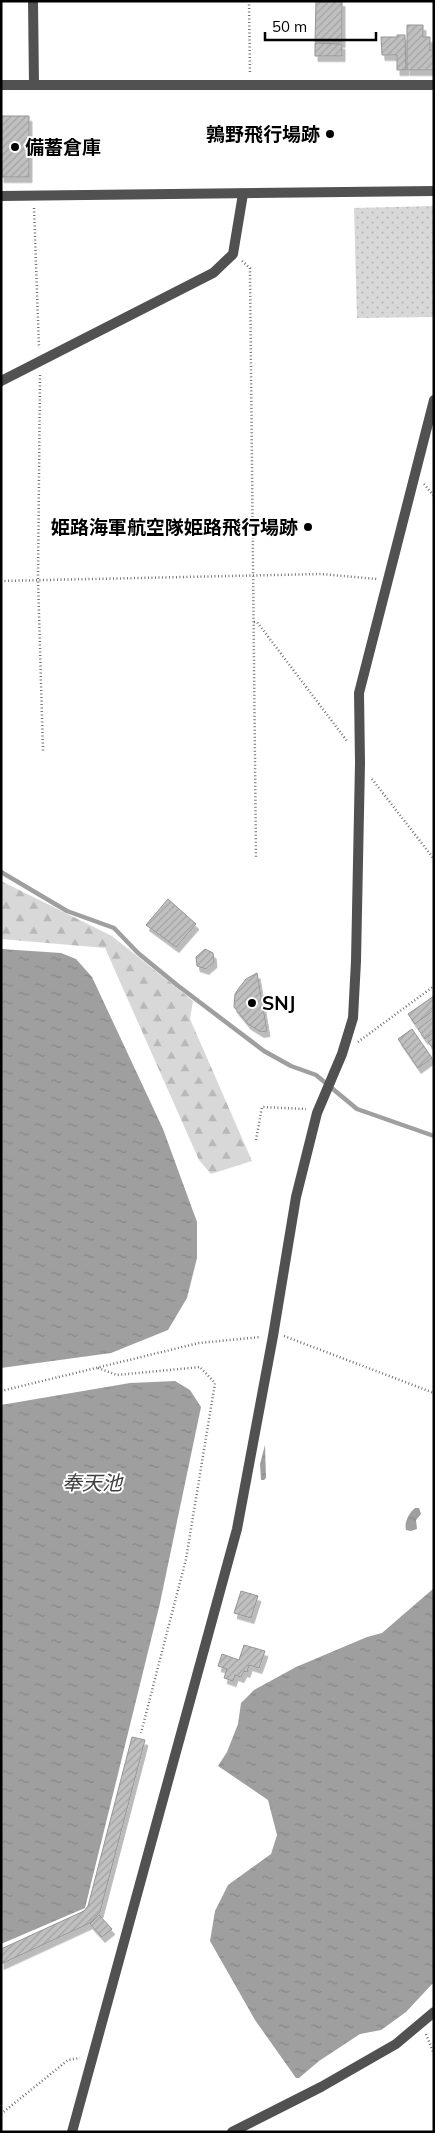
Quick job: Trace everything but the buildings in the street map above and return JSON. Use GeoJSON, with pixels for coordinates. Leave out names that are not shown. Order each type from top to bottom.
{"type":"FeatureCollection","features":[{"type":"Feature","properties":{"kind":"street"},"geometry":{"type":"LineString","coordinates":[[33,1],[34,85]]}},
{"type":"Feature","properties":{"kind":"street"},"geometry":{"type":"LineString","coordinates":[[1,85],[250,87],[434,85]]}},
{"type":"Feature","properties":{"kind":"street"},"geometry":{"type":"LineString","coordinates":[[1,196],[434,191]]}},
{"type":"Feature","properties":{"kind":"street"},"geometry":{"type":"LineString","coordinates":[[1,381],[212,273],[233,254],[243,194]]}},
{"type":"Feature","properties":{"kind":"street"},"geometry":{"type":"LineString","coordinates":[[72,2132],[191,1703],[237,1529],[274,1336],[296,1198],[317,1113],[342,1054],[353,1018],[360,763],[359,693],[434,400]]}},
{"type":"Feature","properties":{"kind":"street"},"geometry":{"type":"LineString","coordinates":[[232,2132],[321,2087],[396,2044],[434,2012]]}},
{"type":"Feature","properties":{"kind":"path"},"geometry":{"type":"LineString","coordinates":[[250,1],[250,87]]}},
{"type":"Feature","properties":{"kind":"path"},"geometry":{"type":"LineString","coordinates":[[34,196],[40,360],[38,580],[43,751]]}},
{"type":"Feature","properties":{"kind":"path"},"geometry":{"type":"LineString","coordinates":[[233,254],[250,268],[256,859]]}},
{"type":"Feature","properties":{"kind":"path"},"geometry":{"type":"LineString","coordinates":[[1,581],[253,574],[321,574],[387,580]]}},
{"type":"Feature","properties":{"kind":"path"},"geometry":{"type":"LineString","coordinates":[[254,622],[257,622],[351,747],[360,749]]}},
{"type":"Feature","properties":{"kind":"path"},"geometry":{"type":"LineString","coordinates":[[360,763],[434,859]]}},
{"type":"Feature","properties":{"kind":"path"},"geometry":{"type":"LineString","coordinates":[[342,1054],[434,986]]}},
{"type":"Feature","properties":{"kind":"path"},"geometry":{"type":"LineString","coordinates":[[256,1140],[262,1107],[308,1109]]}},
{"type":"Feature","properties":{"kind":"path"},"geometry":{"type":"LineString","coordinates":[[1,1391],[199,1343],[286,1336],[434,1393]]}},
{"type":"Feature","properties":{"kind":"path"},"geometry":{"type":"LineString","coordinates":[[98,1368],[117,1375],[200,1367],[215,1383],[186,1558],[141,1733]]}},
{"type":"Feature","properties":{"kind":"path"},"geometry":{"type":"LineString","coordinates":[[420,2023],[424,2028],[434,2054]]}},
{"type":"Feature","properties":{"kind":"path"},"geometry":{"type":"LineString","coordinates":[[1,2114],[68,2060],[92,2056]]}},
{"type":"Feature","properties":{"kind":"green space"},"geometry":{"type":"Polygon","coordinates":[[[434,206],[434,317],[357,318],[354,208],[434,206]]]}},
{"type":"Feature","properties":{"kind":"green space"},"geometry":{"type":"Polygon","coordinates":[[[1,881],[112,936],[193,1001],[190,1019],[252,1161],[211,1174],[199,1160],[105,948],[1,939],[1,881]]]}},
{"type":"Feature","properties":{"kind":"water"},"geometry":{"type":"Polygon","coordinates":[[[1,949],[61,953],[76,959],[92,977],[163,1129],[197,1222],[197,1258],[187,1298],[168,1330],[111,1353],[1,1368],[1,949]]]}},
{"type":"Feature","properties":{"kind":"water","name":"奉天池"},"geometry":{"type":"Polygon","coordinates":[[[175,1381],[190,1390],[201,1407],[160,1603],[85,1908],[1,1944],[1,1405],[130,1383],[175,1381]]]}},
{"type":"Feature","properties":{"kind":"water"},"geometry":{"type":"Polygon","coordinates":[[[265,1445],[266,1478],[261,1480],[260,1464],[265,1445]]]}},
{"type":"Feature","properties":{"kind":"water"},"geometry":{"type":"Polygon","coordinates":[[[415,1508],[419,1508],[421,1514],[416,1520],[417,1529],[406,1530],[408,1518],[415,1508]]]}},
{"type":"Feature","properties":{"kind":"water"},"geometry":{"type":"Polygon","coordinates":[[[434,1588],[434,1982],[406,2012],[381,2030],[360,2034],[319,2061],[299,2078],[296,2078],[255,2020],[210,1941],[215,1911],[228,1885],[271,1854],[277,1835],[268,1800],[218,1766],[227,1752],[238,1724],[241,1703],[254,1690],[296,1667],[367,1637],[382,1633],[434,1588]]]}},
{"type":"Feature","properties":{"kind":"waterway"},"geometry":{"type":"LineString","coordinates":[[1,872],[67,911],[114,928],[138,953],[177,985],[264,1051],[291,1066],[316,1075],[357,1109],[434,1136]]}},
{"type":"Feature","properties":{"kind":"place","name":"鶉野飛行場跡"},"geometry":{"type":"Point","coordinates":[330,134]}},
{"type":"Feature","properties":{"kind":"place","name":"備蓄倉庫"},"geometry":{"type":"Point","coordinates":[15,147]}},
{"type":"Feature","properties":{"kind":"place","name":"姫路海軍航空隊姫路飛行場跡"},"geometry":{"type":"Point","coordinates":[308,527]}},
{"type":"Feature","properties":{"kind":"place","name":"SNJ"},"geometry":{"type":"Point","coordinates":[252,1003]}}]}
